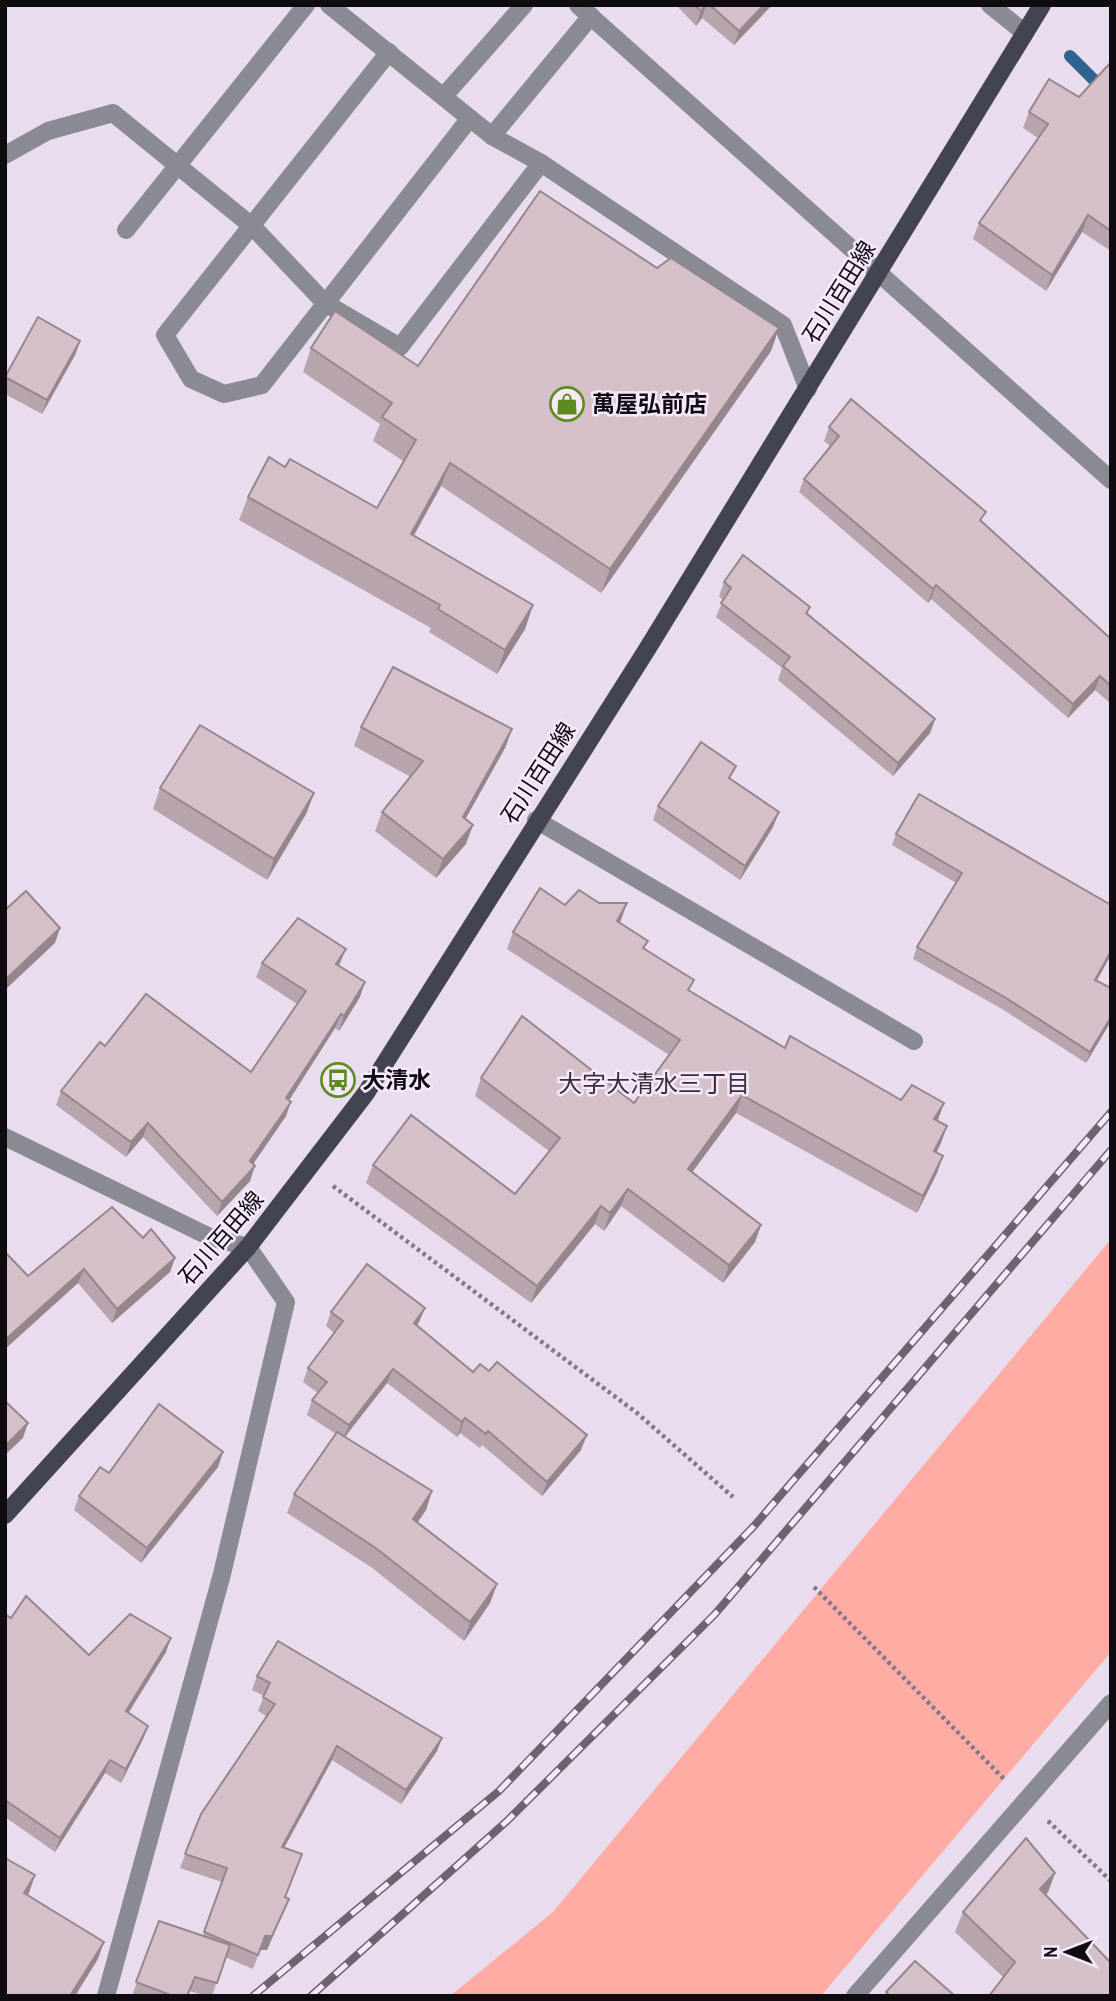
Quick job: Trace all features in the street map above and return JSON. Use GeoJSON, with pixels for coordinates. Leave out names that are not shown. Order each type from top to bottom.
{"type":"FeatureCollection","features":[{"type":"Feature","properties":{"kind":"main road","name":"石川百田線"},"geometry":{"type":"LineString","coordinates":[[5,1515],[248,1247],[366,1093],[880,274],[1042,5]]}},
{"type":"Feature","properties":{"kind":"street"},"geometry":{"type":"LineString","coordinates":[[126,230],[306,5]]}},
{"type":"Feature","properties":{"kind":"street"},"geometry":{"type":"LineString","coordinates":[[329,5],[492,135],[541,163],[783,325],[808,388]]}},
{"type":"Feature","properties":{"kind":"street"},"geometry":{"type":"LineString","coordinates":[[444,96],[524,5]]}},
{"type":"Feature","properties":{"kind":"street"},"geometry":{"type":"LineString","coordinates":[[990,5],[1025,33]]}},
{"type":"Feature","properties":{"kind":"street"},"geometry":{"type":"LineString","coordinates":[[492,135],[584,11],[1111,480]]}},
{"type":"Feature","properties":{"kind":"street"},"geometry":{"type":"LineString","coordinates":[[388,52],[165,335],[191,379],[224,394],[262,385],[470,118]]}},
{"type":"Feature","properties":{"kind":"street"},"geometry":{"type":"LineString","coordinates":[[5,155],[48,131],[113,113],[176,167],[252,226],[326,303],[400,347],[541,163]]}},
{"type":"Feature","properties":{"kind":"street"},"geometry":{"type":"LineString","coordinates":[[536,820],[914,1041]]}},
{"type":"Feature","properties":{"kind":"street"},"geometry":{"type":"LineString","coordinates":[[5,1137],[210,1237],[248,1247],[286,1302],[222,1574],[106,1996]]}},
{"type":"Feature","properties":{"kind":"street"},"geometry":{"type":"LineString","coordinates":[[856,1996],[1111,1703]]}},
{"type":"Feature","properties":{"kind":"path"},"geometry":{"type":"LineString","coordinates":[[310,1168],[636,1413],[733,1497]]}},
{"type":"Feature","properties":{"kind":"path"},"geometry":{"type":"LineString","coordinates":[[814,1587],[1026,1800],[1111,1881]]}},
{"type":"Feature","properties":{"kind":"shaded area"},"geometry":{"type":"Polygon","coordinates":[[[1111,1239],[1111,1652],[821,1996],[450,1996],[553,1912],[1111,1239]]]}},
{"type":"Feature","properties":{"kind":"building"},"geometry":{"type":"Polygon","coordinates":[[[695,5],[706,5],[701,11],[695,5]]]}},
{"type":"Feature","properties":{"kind":"building"},"geometry":{"type":"Polygon","coordinates":[[[710,5],[764,5],[739,31],[710,5]]]}},
{"type":"Feature","properties":{"kind":"building"},"geometry":{"type":"Polygon","coordinates":[[[1111,62],[1111,231],[1088,215],[1052,275],[979,223],[1048,124],[1029,112],[1049,79],[1079,97],[1111,62]]]}},
{"type":"Feature","properties":{"kind":"building","name":"萬屋弘前店"},"geometry":{"type":"Polygon","coordinates":[[[540,191],[657,268],[671,258],[779,328],[610,569],[450,463],[411,534],[533,605],[505,650],[438,609],[440,605],[248,497],[269,457],[285,467],[290,459],[377,508],[416,440],[382,417],[392,403],[311,348],[335,311],[418,366],[540,191]]]}},
{"type":"Feature","properties":{"kind":"building"},"geometry":{"type":"Polygon","coordinates":[[[38,317],[80,341],[47,400],[5,377],[38,317]]]}},
{"type":"Feature","properties":{"kind":"building"},"geometry":{"type":"Polygon","coordinates":[[[851,399],[986,512],[980,520],[1111,639],[1111,686],[1100,676],[1073,704],[936,585],[933,589],[804,479],[839,436],[829,427],[851,399]]]}},
{"type":"Feature","properties":{"kind":"building"},"geometry":{"type":"Polygon","coordinates":[[[743,555],[810,607],[806,613],[935,719],[898,763],[783,666],[790,657],[721,603],[731,588],[724,582],[743,555]]]}},
{"type":"Feature","properties":{"kind":"building"},"geometry":{"type":"Polygon","coordinates":[[[393,667],[512,729],[463,817],[473,825],[443,859],[382,812],[423,761],[361,727],[393,667]]]}},
{"type":"Feature","properties":{"kind":"building"},"geometry":{"type":"Polygon","coordinates":[[[200,725],[314,793],[274,859],[160,788],[200,725]]]}},
{"type":"Feature","properties":{"kind":"building"},"geometry":{"type":"Polygon","coordinates":[[[701,742],[736,766],[729,778],[779,812],[745,866],[658,806],[701,742]]]}},
{"type":"Feature","properties":{"kind":"building"},"geometry":{"type":"Polygon","coordinates":[[[919,794],[1111,905],[1111,951],[1095,980],[1111,988],[1111,1017],[1090,1052],[1006,998],[917,947],[962,873],[896,834],[919,794]]]}},
{"type":"Feature","properties":{"kind":"building"},"geometry":{"type":"Polygon","coordinates":[[[540,888],[565,905],[579,890],[599,903],[627,903],[617,921],[648,941],[643,948],[694,980],[688,990],[785,1048],[790,1036],[901,1100],[912,1085],[944,1103],[934,1119],[947,1126],[934,1151],[943,1156],[923,1196],[742,1095],[688,1169],[761,1225],[729,1265],[628,1189],[610,1213],[601,1206],[537,1286],[373,1165],[411,1115],[515,1194],[560,1138],[481,1078],[522,1016],[634,1103],[680,1040],[513,932],[540,888]]]}},
{"type":"Feature","properties":{"kind":"building"},"geometry":{"type":"Polygon","coordinates":[[[26,891],[60,928],[5,980],[5,910],[26,891]]]}},
{"type":"Feature","properties":{"kind":"building"},"geometry":{"type":"Polygon","coordinates":[[[298,918],[346,949],[336,964],[365,982],[286,1098],[291,1102],[250,1161],[255,1166],[222,1202],[148,1123],[131,1142],[61,1091],[100,1042],[105,1046],[146,994],[251,1072],[306,991],[262,963],[298,918]]]}},
{"type":"Feature","properties":{"kind":"building"},"geometry":{"type":"Polygon","coordinates":[[[112,1207],[143,1238],[151,1229],[175,1258],[117,1309],[84,1269],[5,1340],[5,1252],[28,1276],[112,1207]]]}},
{"type":"Feature","properties":{"kind":"building"},"geometry":{"type":"Polygon","coordinates":[[[367,1264],[425,1308],[414,1323],[473,1372],[480,1364],[489,1371],[497,1362],[587,1435],[547,1482],[488,1431],[486,1434],[465,1418],[462,1422],[393,1369],[349,1425],[312,1400],[327,1382],[308,1368],[343,1321],[331,1312],[367,1264]]]}},
{"type":"Feature","properties":{"kind":"building"},"geometry":{"type":"Polygon","coordinates":[[[5,1401],[28,1423],[5,1446],[5,1401]]]}},
{"type":"Feature","properties":{"kind":"building"},"geometry":{"type":"Polygon","coordinates":[[[159,1404],[223,1452],[147,1548],[79,1496],[100,1467],[109,1473],[159,1404]]]}},
{"type":"Feature","properties":{"kind":"building"},"geometry":{"type":"Polygon","coordinates":[[[337,1432],[432,1491],[413,1519],[497,1584],[470,1622],[377,1549],[294,1494],[337,1432]]]}},
{"type":"Feature","properties":{"kind":"building"},"geometry":{"type":"Polygon","coordinates":[[[26,1596],[89,1655],[130,1614],[171,1638],[126,1711],[148,1726],[126,1769],[110,1760],[60,1838],[5,1800],[5,1614],[11,1618],[26,1596]]]}},
{"type":"Feature","properties":{"kind":"building"},"geometry":{"type":"Polygon","coordinates":[[[278,1641],[442,1738],[406,1790],[337,1746],[282,1847],[302,1854],[285,1897],[289,1899],[272,1936],[265,1936],[258,1955],[204,1932],[227,1868],[185,1854],[201,1814],[275,1704],[263,1697],[270,1683],[257,1676],[278,1641]]]}},
{"type":"Feature","properties":{"kind":"building"},"geometry":{"type":"Polygon","coordinates":[[[1026,1838],[1055,1873],[1040,1889],[1111,1963],[1111,1996],[989,1996],[1015,1962],[963,1912],[1026,1838]]]}},
{"type":"Feature","properties":{"kind":"building"},"geometry":{"type":"Polygon","coordinates":[[[5,1858],[35,1875],[24,1893],[104,1942],[70,1996],[5,1996],[5,1858]]]}},
{"type":"Feature","properties":{"kind":"building"},"geometry":{"type":"Polygon","coordinates":[[[159,1921],[230,1945],[217,1983],[195,1977],[187,1996],[173,1996],[136,1982],[159,1921]]]}},
{"type":"Feature","properties":{"kind":"building"},"geometry":{"type":"Polygon","coordinates":[[[915,1961],[955,1996],[890,1996],[886,1992],[915,1961]]]}},
{"type":"Feature","properties":{"kind":"waterway"},"geometry":{"type":"LineString","coordinates":[[1070,56],[1111,97]]}},
{"type":"Feature","properties":{"kind":"railway"},"geometry":{"type":"LineString","coordinates":[[253,1996],[499,1791],[754,1526],[1111,1112]]}},
{"type":"Feature","properties":{"kind":"railway"},"geometry":{"type":"LineString","coordinates":[[311,1996],[507,1821],[715,1614],[1111,1150]]}},
{"type":"Feature","properties":{"kind":"place","name":"萬屋弘前店"},"geometry":{"type":"Point","coordinates":[567,404]}},
{"type":"Feature","properties":{"kind":"place","name":"大清水"},"geometry":{"type":"Point","coordinates":[338,1080]}},
{"type":"Feature","properties":{"kind":"district","name":"大字大清水三丁目"},"geometry":{"type":"Point","coordinates":[654,1084]}}]}
